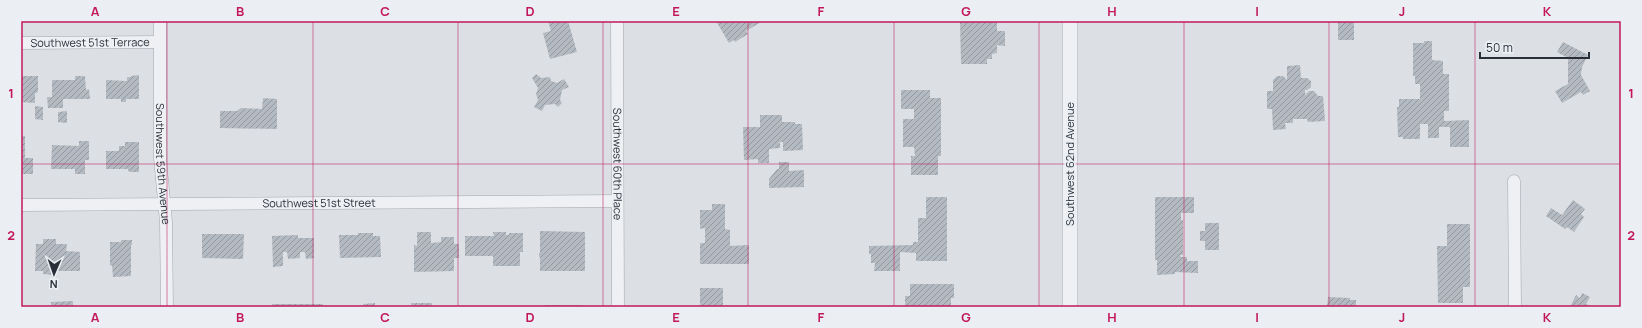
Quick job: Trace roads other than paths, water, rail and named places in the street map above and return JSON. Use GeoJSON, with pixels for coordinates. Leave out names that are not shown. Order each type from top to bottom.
{"type":"FeatureCollection","features":[{"type":"Feature","properties":{"kind":"street","name":"Southwest 59th Avenue"},"geometry":{"type":"LineString","coordinates":[[160,21],[160,158],[166,222],[167,307]]}},
{"type":"Feature","properties":{"kind":"street","name":"Southwest 60th Place"},"geometry":{"type":"LineString","coordinates":[[617,21],[618,307]]}},
{"type":"Feature","properties":{"kind":"street","name":"Southwest 62nd Avenue"},"geometry":{"type":"LineString","coordinates":[[1070,21],[1070,307]]}},
{"type":"Feature","properties":{"kind":"street","name":"Southwest 51st Terrace"},"geometry":{"type":"LineString","coordinates":[[21,43],[159,42]]}},
{"type":"Feature","properties":{"kind":"street"},"geometry":{"type":"LineString","coordinates":[[1514,181],[1515,307]]}},
{"type":"Feature","properties":{"kind":"street","name":"Southwest 51st Street"},"geometry":{"type":"LineString","coordinates":[[21,206],[617,201]]}}]}
